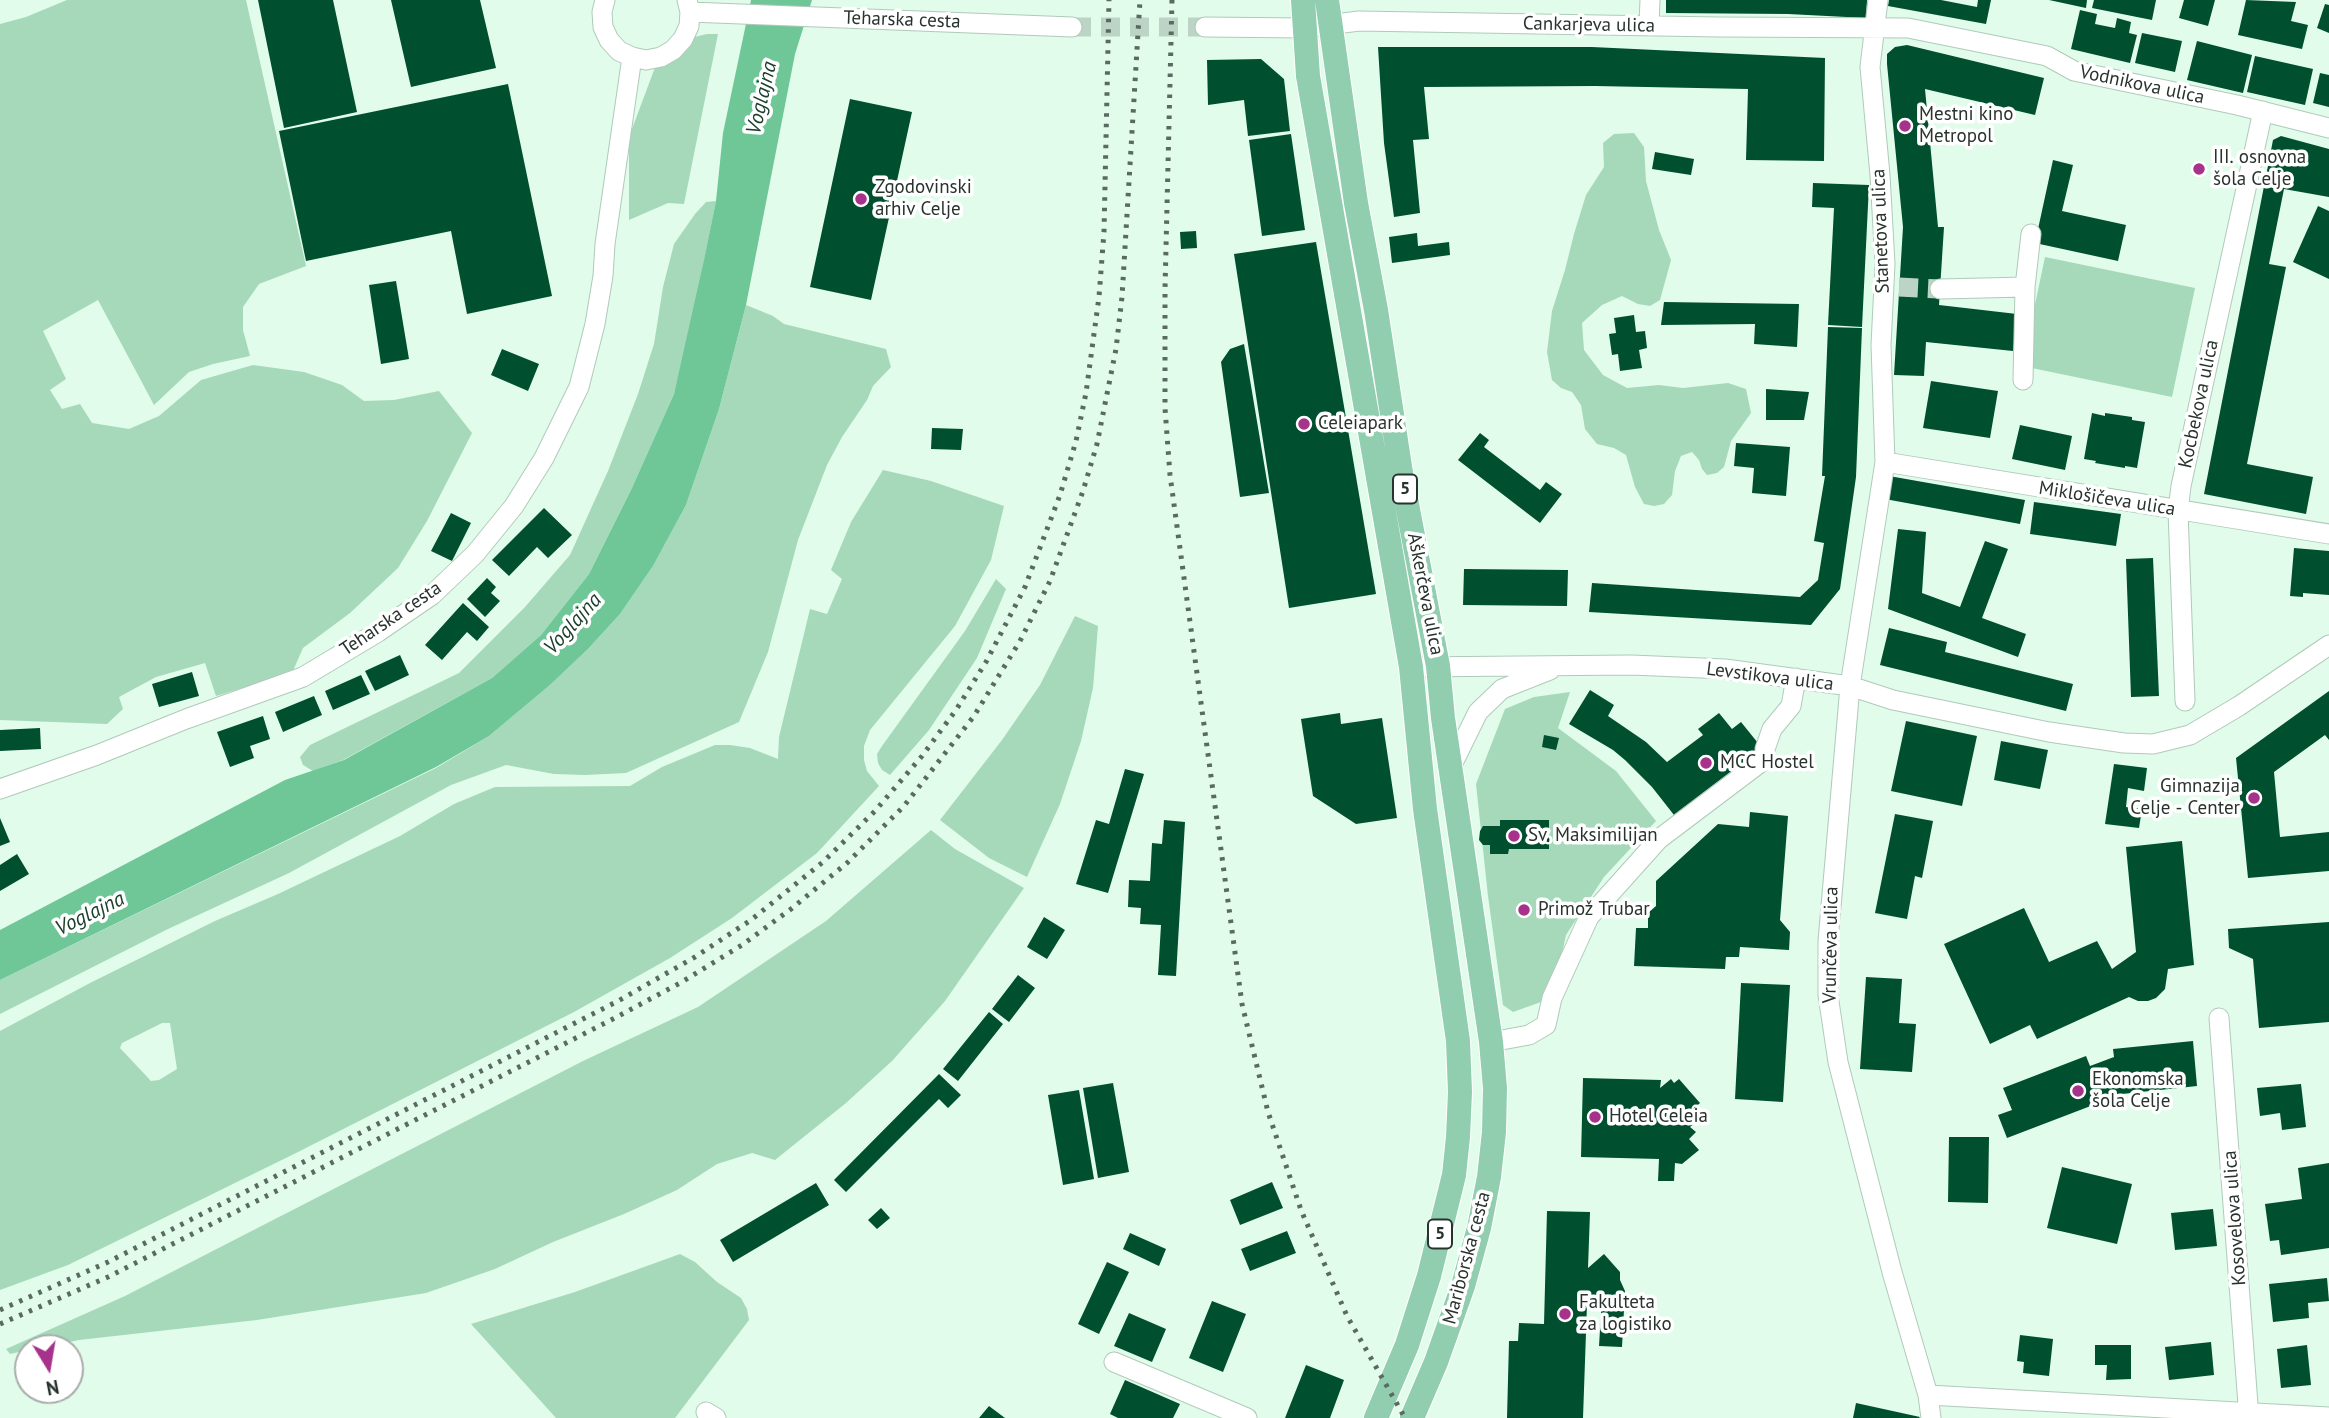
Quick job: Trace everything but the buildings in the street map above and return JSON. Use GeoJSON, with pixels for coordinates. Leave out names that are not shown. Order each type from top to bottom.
{"type":"FeatureCollection","features":[{"type":"Feature","properties":{"kind":"main road","name":"5"},"geometry":{"type":"LineString","coordinates":[[1304,0],[1304,28]]}},
{"type":"Feature","properties":{"kind":"main road","name":"Aškerčeva ulica"},"geometry":{"type":"LineString","coordinates":[[1328,12],[1356,204],[1376,310],[1401,473],[1438,666],[1491,1042]]}},
{"type":"Feature","properties":{"kind":"main road","name":"Aškerčeva ulica"},"geometry":{"type":"LineString","coordinates":[[1304,28],[1308,76],[1410,667],[1424,809],[1458,1041]]}},
{"type":"Feature","properties":{"kind":"main road","name":"Mariborska cesta"},"geometry":{"type":"LineString","coordinates":[[1376,1418],[1407,1345],[1429,1276],[1454,1175],[1460,1092],[1458,1041]]}},
{"type":"Feature","properties":{"kind":"main road","name":"Mariborska cesta"},"geometry":{"type":"LineString","coordinates":[[1412,1418],[1441,1349],[1463,1286],[1479,1228],[1494,1132],[1495,1088],[1491,1042]]}},
{"type":"Feature","properties":{"kind":"street"},"geometry":{"type":"LineString","coordinates":[[605,0],[602,12],[603,27],[609,40],[619,51],[632,57]]}},
{"type":"Feature","properties":{"kind":"street"},"geometry":{"type":"LineString","coordinates":[[1649,25],[1650,0]]}},
{"type":"Feature","properties":{"kind":"street","name":"Stanetova ulica"},"geometry":{"type":"LineString","coordinates":[[1878,0],[1870,67],[1885,264],[1892,286],[1881,345],[1885,462]]}},
{"type":"Feature","properties":{"kind":"street","name":"Teharska cesta"},"geometry":{"type":"LineString","coordinates":[[0,789],[303,677],[378,632],[432,595],[475,554],[514,506],[544,458],[579,387],[601,288],[632,57],[646,60],[673,50],[683,39],[695,8],[1072,27]]}},
{"type":"Feature","properties":{"kind":"street","name":"Cankarjeva ulica"},"geometry":{"type":"LineString","coordinates":[[1304,28],[1328,12],[1359,21],[1802,28],[1875,26]]}},
{"type":"Feature","properties":{"kind":"street","name":"Vodnikova ulica"},"geometry":{"type":"LineString","coordinates":[[1875,26],[1908,28],[2047,56],[2074,71],[2263,111],[2329,128]]}},
{"type":"Feature","properties":{"kind":"street"},"geometry":{"type":"LineString","coordinates":[[1205,27],[1304,28]]}},
{"type":"Feature","properties":{"kind":"street","name":"Kocbekova ulica"},"geometry":{"type":"LineString","coordinates":[[2185,701],[2178,511],[2181,486],[2263,111]]}},
{"type":"Feature","properties":{"kind":"street"},"geometry":{"type":"LineString","coordinates":[[2023,380],[2025,287],[2031,234]]}},
{"type":"Feature","properties":{"kind":"street"},"geometry":{"type":"LineString","coordinates":[[1940,289],[2025,287]]}},
{"type":"Feature","properties":{"kind":"street","name":"Miklošičeva ulica"},"geometry":{"type":"LineString","coordinates":[[1885,462],[2329,534]]}},
{"type":"Feature","properties":{"kind":"street","name":"Vrunčeva ulica"},"geometry":{"type":"LineString","coordinates":[[1885,462],[1850,687],[1828,933],[1828,995],[1838,1062],[1892,1272],[1928,1395],[1931,1418]]}},
{"type":"Feature","properties":{"kind":"street","name":"Levstikova ulica"},"geometry":{"type":"LineString","coordinates":[[1410,667],[1632,665],[1725,669],[1850,687],[1893,700],[2049,732],[2124,743],[2153,744],[2190,735],[2239,706],[2329,645]]}},
{"type":"Feature","properties":{"kind":"street"},"geometry":{"type":"LineString","coordinates":[[1451,767],[1478,712],[1502,690],[1564,665]]}},
{"type":"Feature","properties":{"kind":"street"},"geometry":{"type":"LineString","coordinates":[[1491,1042],[1529,1035],[1545,1025],[1552,998],[1589,917],[1659,839],[1765,759],[1765,749],[1772,729],[1791,706],[1796,678]]}},
{"type":"Feature","properties":{"kind":"street","name":"Kosovelova ulica"},"geometry":{"type":"LineString","coordinates":[[2219,1018],[2249,1416]]}},
{"type":"Feature","properties":{"kind":"street"},"geometry":{"type":"LineString","coordinates":[[1114,1362],[1234,1416]]}},
{"type":"Feature","properties":{"kind":"street"},"geometry":{"type":"LineString","coordinates":[[1928,1395],[2249,1416],[2329,1417]]}},
{"type":"Feature","properties":{"kind":"shaded area"},"geometry":{"type":"Polygon","coordinates":[[[67,0],[246,0],[306,266],[259,284],[243,307],[243,330],[250,356],[189,372],[154,405],[98,300],[43,331],[66,379],[50,390],[62,409],[80,404],[92,423],[129,429],[159,416],[201,380],[253,365],[304,372],[342,385],[364,401],[394,400],[439,391],[472,433],[427,521],[398,568],[350,613],[303,648],[292,673],[216,696],[205,663],[156,677],[119,697],[123,709],[107,724],[0,720],[0,24],[26,17],[67,0]]]}},
{"type":"Feature","properties":{"kind":"shaded area"},"geometry":{"type":"Polygon","coordinates":[[[718,34],[684,204],[668,203],[629,220],[629,137],[660,54],[682,40],[718,34]]]}},
{"type":"Feature","properties":{"kind":"shaded area"},"geometry":{"type":"Polygon","coordinates":[[[1634,133],[1644,147],[1646,181],[1659,230],[1671,260],[1660,300],[1650,306],[1638,304],[1622,296],[1602,305],[1582,323],[1584,350],[1603,375],[1627,388],[1659,385],[1683,388],[1728,383],[1746,389],[1751,413],[1731,441],[1724,467],[1717,473],[1707,475],[1692,452],[1681,456],[1675,471],[1672,495],[1664,504],[1654,506],[1644,504],[1635,487],[1626,455],[1614,448],[1597,444],[1585,429],[1581,405],[1572,392],[1561,388],[1552,380],[1547,352],[1552,311],[1586,195],[1604,167],[1603,143],[1614,134],[1634,133]]]}},
{"type":"Feature","properties":{"kind":"shaded area"},"geometry":{"type":"Polygon","coordinates":[[[716,201],[674,394],[631,490],[589,574],[541,635],[492,678],[343,760],[313,771],[303,765],[300,757],[310,745],[459,673],[525,607],[570,555],[608,471],[638,394],[654,344],[663,287],[674,244],[706,202],[716,201]]]}},
{"type":"Feature","properties":{"kind":"shaded area"},"geometry":{"type":"Polygon","coordinates":[[[2045,257],[2195,288],[2172,397],[2022,366],[2045,257]]]}},
{"type":"Feature","properties":{"kind":"shaded area"},"geometry":{"type":"Polygon","coordinates":[[[746,305],[773,316],[784,324],[886,349],[891,367],[873,386],[827,465],[798,540],[768,652],[739,722],[626,773],[554,774],[506,765],[451,785],[289,873],[168,929],[0,1014],[0,980],[436,768],[489,736],[588,649],[620,614],[653,566],[686,505],[719,409],[746,305]]]}},
{"type":"Feature","properties":{"kind":"shaded area"},"geometry":{"type":"Polygon","coordinates":[[[883,470],[931,481],[1004,506],[991,560],[955,626],[870,730],[864,746],[864,760],[867,771],[879,786],[817,853],[732,918],[670,958],[574,1012],[68,1265],[0,1290],[0,1031],[215,921],[400,836],[454,804],[495,787],[630,786],[662,767],[715,745],[750,748],[778,759],[779,737],[810,609],[827,614],[842,579],[831,570],[851,522],[883,470]],[[162,1023],[122,1043],[120,1048],[151,1081],[159,1080],[177,1069],[170,1023],[162,1023]]]}},
{"type":"Feature","properties":{"kind":"shaded area"},"geometry":{"type":"Polygon","coordinates":[[[996,579],[1006,589],[977,658],[929,730],[890,775],[882,770],[877,754],[965,631],[996,579]]]}},
{"type":"Feature","properties":{"kind":"shaded area"},"geometry":{"type":"Polygon","coordinates":[[[1075,616],[1098,626],[1093,688],[1081,741],[1060,804],[1027,877],[989,858],[940,820],[1002,740],[1040,685],[1075,616]]]}},
{"type":"Feature","properties":{"kind":"shaded area"},"geometry":{"type":"Polygon","coordinates":[[[1570,692],[1558,728],[1616,771],[1656,821],[1604,877],[1566,935],[1552,998],[1513,1012],[1503,1005],[1476,784],[1505,709],[1534,697],[1570,692]]]}},
{"type":"Feature","properties":{"kind":"shaded area"},"geometry":{"type":"Polygon","coordinates":[[[931,830],[955,849],[1024,888],[945,1001],[892,1061],[846,1103],[775,1160],[752,1153],[717,1164],[677,1190],[624,1214],[495,1269],[426,1293],[257,1320],[84,1339],[84,1334],[40,1334],[125,1296],[583,1061],[698,1007],[826,921],[931,830]]]}},
{"type":"Feature","properties":{"kind":"shaded area"},"geometry":{"type":"Polygon","coordinates":[[[680,1254],[695,1262],[717,1282],[741,1298],[749,1320],[675,1418],[556,1418],[471,1324],[575,1292],[680,1254]]]}},
{"type":"Feature","properties":{"kind":"shaded area"},"geometry":{"type":"Polygon","coordinates":[[[14,1345],[14,1353],[10,1354],[6,1349],[14,1345]]]}},
{"type":"Feature","properties":{"kind":"water","name":"Voglajna"},"geometry":{"type":"Polygon","coordinates":[[[751,0],[812,0],[795,54],[746,305],[719,409],[686,505],[653,566],[620,614],[550,685],[489,736],[436,767],[0,980],[0,930],[285,780],[344,760],[492,678],[541,635],[589,574],[631,490],[674,394],[716,201],[723,133],[751,0]]]}},
{"type":"Feature","properties":{"kind":"tunnel"},"geometry":{"type":"LineString","coordinates":[[1072,27],[1205,27]]}},
{"type":"Feature","properties":{"kind":"tunnel"},"geometry":{"type":"LineString","coordinates":[[1899,287],[1940,289]]}},
{"type":"Feature","properties":{"kind":"railway"},"geometry":{"type":"LineString","coordinates":[[0,1310],[108,1262],[618,1001],[695,957],[751,920],[823,862],[875,811],[922,756],[956,710],[986,662],[1025,587],[1060,495],[1076,441],[1086,393],[1099,297],[1104,232],[1109,0]]}},
{"type":"Feature","properties":{"kind":"railway"},"geometry":{"type":"LineString","coordinates":[[0,1324],[108,1277],[680,983],[742,945],[791,909],[847,863],[904,806],[974,716],[1020,641],[1050,581],[1097,444],[1116,349],[1122,297],[1140,0]]}},
{"type":"Feature","properties":{"kind":"railway"},"geometry":{"type":"LineString","coordinates":[[1172,0],[1165,408],[1170,475],[1242,1004],[1268,1112],[1301,1210],[1347,1316],[1405,1418]]}},
{"type":"Feature","properties":{"kind":"place","name":"Mestni kino Metropol"},"geometry":{"type":"Point","coordinates":[1905,126]}},
{"type":"Feature","properties":{"kind":"place","name":"III. osnovna šola Celje"},"geometry":{"type":"Point","coordinates":[2199,169]}},
{"type":"Feature","properties":{"kind":"place","name":"Zgodovinski arhiv Celje"},"geometry":{"type":"Point","coordinates":[861,199]}},
{"type":"Feature","properties":{"kind":"place","name":"Celeiapark"},"geometry":{"type":"Point","coordinates":[1304,424]}},
{"type":"Feature","properties":{"kind":"place","name":"MCC Hostel"},"geometry":{"type":"Point","coordinates":[1706,763]}},
{"type":"Feature","properties":{"kind":"place","name":"Gimnazija Celje - Center"},"geometry":{"type":"Point","coordinates":[2254,798]}},
{"type":"Feature","properties":{"kind":"place","name":"Sv. Maksimilijan"},"geometry":{"type":"Point","coordinates":[1514,836]}},
{"type":"Feature","properties":{"kind":"place","name":"Primož Trubar"},"geometry":{"type":"Point","coordinates":[1524,910]}},
{"type":"Feature","properties":{"kind":"place","name":"Ekonomska šola Celje"},"geometry":{"type":"Point","coordinates":[2078,1091]}},
{"type":"Feature","properties":{"kind":"place","name":"Hotel Celeia"},"geometry":{"type":"Point","coordinates":[1595,1117]}},
{"type":"Feature","properties":{"kind":"place","name":"Fakulteta za logistiko"},"geometry":{"type":"Point","coordinates":[1565,1314]}}]}
